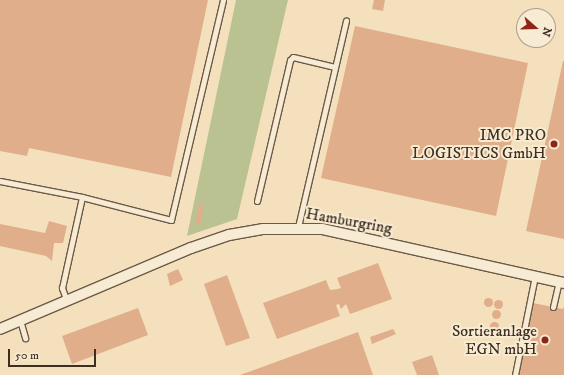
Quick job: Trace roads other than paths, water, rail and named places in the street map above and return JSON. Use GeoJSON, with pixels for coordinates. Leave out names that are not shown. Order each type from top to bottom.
{"type":"FeatureCollection","features":[{"type":"Feature","properties":{"kind":"street","name":"Hamburgring"},"geometry":{"type":"LineString","coordinates":[[0,329],[66,300],[229,235],[298,227],[348,234],[562,282]]}},
{"type":"Feature","properties":{"kind":"lane"},"geometry":{"type":"LineString","coordinates":[[0,181],[82,197],[171,220],[222,0]]}},
{"type":"Feature","properties":{"kind":"lane"},"geometry":{"type":"LineString","coordinates":[[298,227],[346,20]]}},
{"type":"Feature","properties":{"kind":"lane"},"geometry":{"type":"LineString","coordinates":[[257,201],[290,60],[293,57],[335,67]]}},
{"type":"Feature","properties":{"kind":"lane"},"geometry":{"type":"LineString","coordinates":[[66,300],[62,288],[82,197]]}},
{"type":"Feature","properties":{"kind":"lane"},"geometry":{"type":"LineString","coordinates":[[515,375],[535,276]]}},
{"type":"Feature","properties":{"kind":"lane"},"geometry":{"type":"LineString","coordinates":[[553,307],[562,282]]}},
{"type":"Feature","properties":{"kind":"lane"},"geometry":{"type":"LineString","coordinates":[[20,320],[25,338]]}},
{"type":"Feature","properties":{"kind":"place","name":"IMC PRO LOGISTICS GmbH"},"geometry":{"type":"Point","coordinates":[554,144]}},
{"type":"Feature","properties":{"kind":"place","name":"Sortieranlage EGN mbH"},"geometry":{"type":"Point","coordinates":[545,340]}}]}
